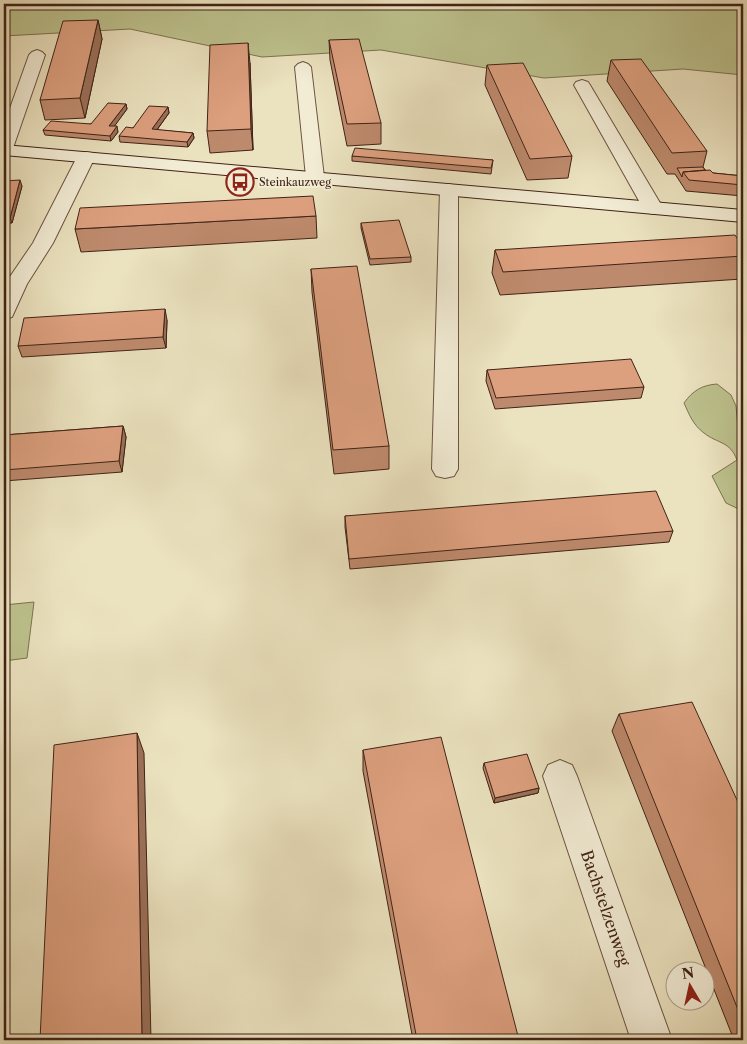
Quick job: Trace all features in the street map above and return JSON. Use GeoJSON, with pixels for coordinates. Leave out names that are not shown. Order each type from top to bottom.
{"type":"FeatureCollection","features":[{"type":"Feature","properties":{"kind":"street"},"geometry":{"type":"LineString","coordinates":[[37,55],[4,149],[743,216]]}},
{"type":"Feature","properties":{"kind":"street"},"geometry":{"type":"LineString","coordinates":[[303,67],[315,177]]}},
{"type":"Feature","properties":{"kind":"street"},"geometry":{"type":"LineString","coordinates":[[582,85],[653,208]]}},
{"type":"Feature","properties":{"kind":"street"},"geometry":{"type":"LineString","coordinates":[[4,312],[16,284],[43,243],[86,157]]}},
{"type":"Feature","properties":{"kind":"street"},"geometry":{"type":"LineString","coordinates":[[445,469],[449,190]]}},
{"type":"Feature","properties":{"kind":"street","name":"Bachstelzenweg"},"geometry":{"type":"LineString","coordinates":[[560,776],[652,1040]]}},
{"type":"Feature","properties":{"kind":"green space"},"geometry":{"type":"Polygon","coordinates":[[[4,4],[743,4],[743,75],[683,69],[544,78],[381,50],[262,57],[130,29],[4,36],[4,4]]]}},
{"type":"Feature","properties":{"kind":"green space"},"geometry":{"type":"Polygon","coordinates":[[[717,384],[731,395],[736,406],[739,438],[743,449],[743,511],[726,503],[712,476],[737,460],[734,454],[727,446],[700,430],[684,403],[699,389],[717,384]]]}},
{"type":"Feature","properties":{"kind":"green space"},"geometry":{"type":"Polygon","coordinates":[[[34,602],[27,658],[4,661],[4,605],[34,602]]]}},
{"type":"Feature","properties":{"kind":"building"},"geometry":{"type":"Polygon","coordinates":[[[98,20],[80,98],[40,100],[63,21],[98,20]]]}},
{"type":"Feature","properties":{"kind":"building"},"geometry":{"type":"Polygon","coordinates":[[[359,39],[381,123],[347,124],[329,40],[359,39]]]}},
{"type":"Feature","properties":{"kind":"building"},"geometry":{"type":"Polygon","coordinates":[[[248,43],[251,129],[207,131],[210,45],[248,43]]]}},
{"type":"Feature","properties":{"kind":"building"},"geometry":{"type":"Polygon","coordinates":[[[641,59],[707,151],[672,153],[611,60],[641,59]]]}},
{"type":"Feature","properties":{"kind":"building"},"geometry":{"type":"Polygon","coordinates":[[[523,63],[572,156],[530,159],[487,65],[523,63]]]}},
{"type":"Feature","properties":{"kind":"building"},"geometry":{"type":"Polygon","coordinates":[[[108,103],[126,104],[109,126],[117,126],[110,136],[43,130],[51,121],[91,124],[108,103]]]}},
{"type":"Feature","properties":{"kind":"building"},"geometry":{"type":"Polygon","coordinates":[[[149,106],[168,107],[152,129],[193,133],[187,142],[119,136],[126,127],[133,128],[149,106]]]}},
{"type":"Feature","properties":{"kind":"building"},"geometry":{"type":"Polygon","coordinates":[[[355,148],[493,160],[491,168],[352,156],[355,148]]]}},
{"type":"Feature","properties":{"kind":"building"},"geometry":{"type":"Polygon","coordinates":[[[703,167],[705,170],[683,172],[682,177],[677,168],[703,167]]]}},
{"type":"Feature","properties":{"kind":"building"},"geometry":{"type":"Polygon","coordinates":[[[710,170],[713,173],[743,176],[743,185],[689,180],[683,172],[710,170]]]}},
{"type":"Feature","properties":{"kind":"building"},"geometry":{"type":"Polygon","coordinates":[[[20,180],[10,218],[4,218],[4,181],[20,180]]]}},
{"type":"Feature","properties":{"kind":"building"},"geometry":{"type":"Polygon","coordinates":[[[313,196],[316,216],[75,229],[80,208],[313,196]]]}},
{"type":"Feature","properties":{"kind":"building"},"geometry":{"type":"Polygon","coordinates":[[[399,220],[411,257],[370,259],[361,223],[399,220]]]}},
{"type":"Feature","properties":{"kind":"building"},"geometry":{"type":"Polygon","coordinates":[[[735,235],[743,247],[743,256],[503,272],[495,250],[735,235]]]}},
{"type":"Feature","properties":{"kind":"building"},"geometry":{"type":"Polygon","coordinates":[[[357,266],[389,446],[333,450],[311,269],[357,266]]]}},
{"type":"Feature","properties":{"kind":"building"},"geometry":{"type":"Polygon","coordinates":[[[165,309],[163,337],[18,346],[24,318],[165,309]]]}},
{"type":"Feature","properties":{"kind":"building"},"geometry":{"type":"Polygon","coordinates":[[[631,359],[644,387],[496,398],[487,370],[631,359]]]}},
{"type":"Feature","properties":{"kind":"building"},"geometry":{"type":"Polygon","coordinates":[[[123,426],[119,461],[4,470],[4,435],[123,426]]]}},
{"type":"Feature","properties":{"kind":"building"},"geometry":{"type":"Polygon","coordinates":[[[656,491],[673,531],[349,559],[345,516],[656,491]]]}},
{"type":"Feature","properties":{"kind":"building"},"geometry":{"type":"Polygon","coordinates":[[[692,702],[743,813],[743,1022],[619,714],[692,702]]]}},
{"type":"Feature","properties":{"kind":"building"},"geometry":{"type":"Polygon","coordinates":[[[137,733],[142,1040],[40,1040],[54,745],[137,733]]]}},
{"type":"Feature","properties":{"kind":"building"},"geometry":{"type":"Polygon","coordinates":[[[441,737],[519,1040],[417,1040],[363,750],[441,737]]]}},
{"type":"Feature","properties":{"kind":"building"},"geometry":{"type":"Polygon","coordinates":[[[527,754],[539,788],[495,798],[484,763],[527,754]]]}},
{"type":"Feature","properties":{"kind":"place","name":"Steinkauzweg"},"geometry":{"type":"Point","coordinates":[240,182]}}]}
